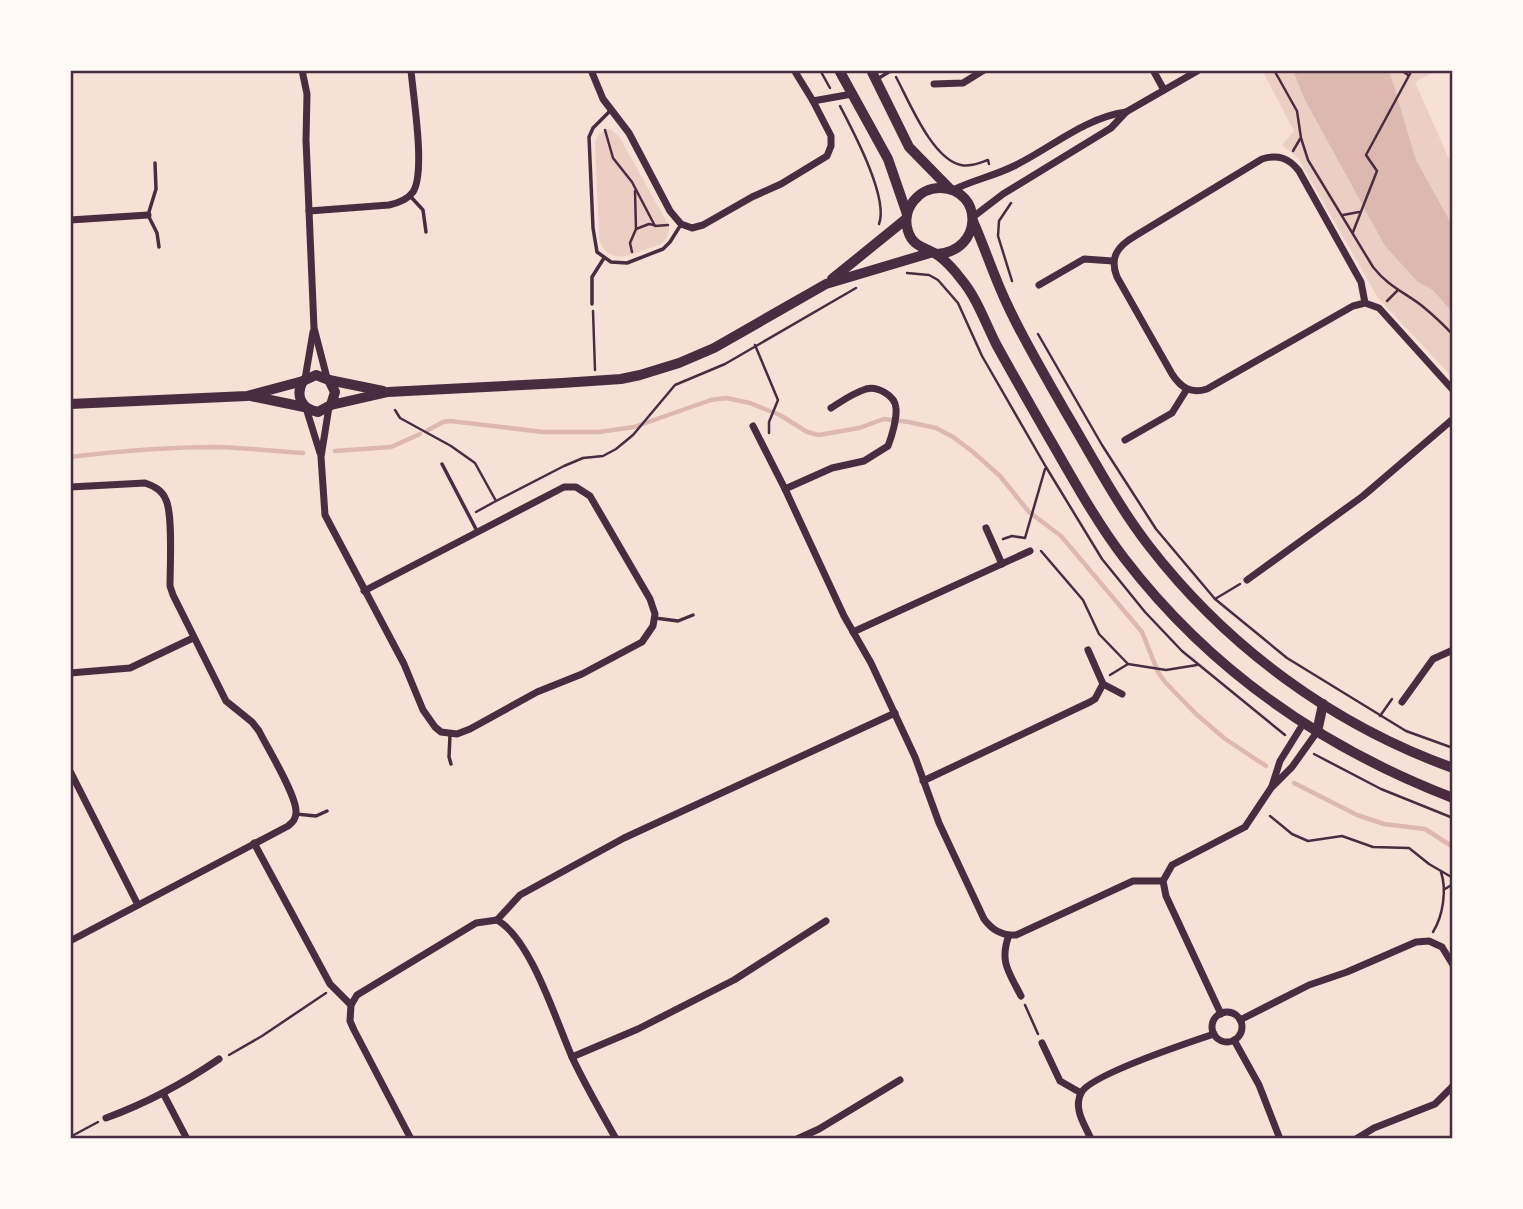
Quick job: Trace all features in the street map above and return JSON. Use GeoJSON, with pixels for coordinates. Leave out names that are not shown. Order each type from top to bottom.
{"type":"FeatureCollection","features":[{"type":"Feature","properties":{"kind":"main road"},"geometry":{"type":"LineString","coordinates":[[839,70],[888,159],[912,240],[920,248],[933,253],[971,292],[1006,363],[1087,504],[1122,556],[1161,603],[1208,650],[1259,694],[1303,724],[1381,768],[1453,798]]}},
{"type":"Feature","properties":{"kind":"main road"},"geometry":{"type":"LineString","coordinates":[[874,75],[909,147],[926,168],[966,201],[1003,297],[1017,324],[1109,487],[1149,546],[1196,600],[1271,668],[1323,704],[1386,740],[1453,768]]}},
{"type":"Feature","properties":{"kind":"main road"},"geometry":{"type":"LineString","coordinates":[[907,216],[916,198],[923,192],[932,188],[951,190]]}},
{"type":"Feature","properties":{"kind":"main road"},"geometry":{"type":"LineString","coordinates":[[933,253],[955,251],[972,230],[973,219]]}},
{"type":"Feature","properties":{"kind":"main road"},"geometry":{"type":"LineString","coordinates":[[1303,724],[1323,704]]}},
{"type":"Feature","properties":{"kind":"main road"},"geometry":{"type":"LineString","coordinates":[[1317,732],[1323,704]]}},
{"type":"Feature","properties":{"kind":"street"},"geometry":{"type":"LineString","coordinates":[[302,70],[307,94],[306,140],[314,328],[328,379],[335,392],[321,457],[324,515],[364,591],[404,664],[428,718],[441,732],[450,734],[470,729],[537,692],[582,674],[639,644],[651,633],[655,618],[650,599],[590,496],[576,487],[564,487],[364,591]]}},
{"type":"Feature","properties":{"kind":"street"},"geometry":{"type":"LineString","coordinates":[[309,211],[389,205],[410,195],[419,172],[411,70]]}},
{"type":"Feature","properties":{"kind":"street"},"geometry":{"type":"LineString","coordinates":[[591,70],[598,89],[610,110],[629,133],[670,211],[681,224],[692,228],[704,225],[752,197],[781,184],[827,156],[831,136],[794,70]]}},
{"type":"Feature","properties":{"kind":"street"},"geometry":{"type":"LineString","coordinates":[[934,84],[963,83],[984,70]]}},
{"type":"Feature","properties":{"kind":"street"},"geometry":{"type":"LineString","coordinates":[[1153,70],[1164,90]]}},
{"type":"Feature","properties":{"kind":"street"},"geometry":{"type":"LineString","coordinates":[[951,190],[977,178],[1010,168],[1097,119],[1126,112],[1199,70]]}},
{"type":"Feature","properties":{"kind":"street"},"geometry":{"type":"LineString","coordinates":[[813,101],[852,94]]}},
{"type":"Feature","properties":{"kind":"street"},"geometry":{"type":"LineString","coordinates":[[973,219],[1003,194],[1111,128],[1126,112]]}},
{"type":"Feature","properties":{"kind":"street"},"geometry":{"type":"LineString","coordinates":[[1365,303],[1361,282],[1299,171],[1292,163],[1279,156],[1267,157],[1255,163],[1135,236],[1118,248],[1113,261],[1116,277],[1177,382],[1186,389],[1207,389],[1353,306],[1365,303],[1379,308],[1453,390]]}},
{"type":"Feature","properties":{"kind":"street"},"geometry":{"type":"LineString","coordinates":[[70,220],[148,215]]}},
{"type":"Feature","properties":{"kind":"street"},"geometry":{"type":"LineString","coordinates":[[247,396],[318,412],[330,406],[388,392],[595,381],[640,375],[685,361],[724,342],[826,284],[907,216]]}},
{"type":"Feature","properties":{"kind":"street"},"geometry":{"type":"LineString","coordinates":[[826,284],[882,265],[933,253]]}},
{"type":"Feature","properties":{"kind":"street"},"geometry":{"type":"LineString","coordinates":[[1039,285],[1084,259],[1113,261]]}},
{"type":"Feature","properties":{"kind":"street"},"geometry":{"type":"LineString","coordinates":[[314,328],[299,394],[321,457]]}},
{"type":"Feature","properties":{"kind":"street"},"geometry":{"type":"LineString","coordinates":[[70,404],[247,396],[316,375],[388,392]]}},
{"type":"Feature","properties":{"kind":"street"},"geometry":{"type":"LineString","coordinates":[[785,489],[832,468],[864,461],[888,446],[896,408],[894,400],[883,391],[869,388],[831,408]]}},
{"type":"Feature","properties":{"kind":"street"},"geometry":{"type":"LineString","coordinates":[[1125,440],[1172,413],[1186,389]]}},
{"type":"Feature","properties":{"kind":"street"},"geometry":{"type":"LineString","coordinates":[[1247,580],[1363,496],[1453,419]]}},
{"type":"Feature","properties":{"kind":"street"},"geometry":{"type":"LineString","coordinates":[[753,426],[895,713],[915,757],[939,823],[984,919],[995,931],[1009,935],[1024,932],[1133,881],[1163,881]]}},
{"type":"Feature","properties":{"kind":"street"},"geometry":{"type":"LineString","coordinates":[[70,487],[145,483],[161,492],[168,508],[170,586],[226,701],[259,731],[293,800],[296,814],[289,825],[70,941]]}},
{"type":"Feature","properties":{"kind":"street"},"geometry":{"type":"LineString","coordinates":[[986,528],[1002,564]]}},
{"type":"Feature","properties":{"kind":"street"},"geometry":{"type":"LineString","coordinates":[[853,632],[1030,551]]}},
{"type":"Feature","properties":{"kind":"street"},"geometry":{"type":"LineString","coordinates":[[70,673],[130,668],[193,638]]}},
{"type":"Feature","properties":{"kind":"street"},"geometry":{"type":"LineString","coordinates":[[1088,650],[1103,684],[1122,694]]}},
{"type":"Feature","properties":{"kind":"street"},"geometry":{"type":"LineString","coordinates":[[1402,702],[1433,659],[1453,650]]}},
{"type":"Feature","properties":{"kind":"street"},"geometry":{"type":"LineString","coordinates":[[923,781],[1090,702],[1095,699],[1103,684]]}},
{"type":"Feature","properties":{"kind":"street"},"geometry":{"type":"LineString","coordinates":[[497,920],[520,895],[624,838],[895,713]]}},
{"type":"Feature","properties":{"kind":"street"},"geometry":{"type":"LineString","coordinates":[[1271,788],[1280,761],[1303,724]]}},
{"type":"Feature","properties":{"kind":"street"},"geometry":{"type":"LineString","coordinates":[[1221,1014],[1166,896],[1163,881],[1166,873],[1178,861],[1245,827],[1271,788],[1292,767],[1317,732]]}},
{"type":"Feature","properties":{"kind":"street"},"geometry":{"type":"LineString","coordinates":[[70,771],[138,905]]}},
{"type":"Feature","properties":{"kind":"street"},"geometry":{"type":"LineString","coordinates":[[254,843],[330,984],[351,1005]]}},
{"type":"Feature","properties":{"kind":"street"},"geometry":{"type":"LineString","coordinates":[[411,1139],[354,1030],[350,1021],[351,1005],[357,995],[464,930],[486,920],[497,920],[516,937],[541,984],[572,1057],[616,1139]]}},
{"type":"Feature","properties":{"kind":"street"},"geometry":{"type":"LineString","coordinates":[[572,1057],[638,1029],[734,980],[827,921]]}},
{"type":"Feature","properties":{"kind":"street"},"geometry":{"type":"LineString","coordinates":[[1009,935],[1003,958],[1021,996]]}},
{"type":"Feature","properties":{"kind":"street"},"geometry":{"type":"LineString","coordinates":[[1240,1020],[1309,985],[1347,972],[1416,942],[1429,941],[1442,947],[1453,965]]}},
{"type":"Feature","properties":{"kind":"street"},"geometry":{"type":"LineString","coordinates":[[1230,1013],[1240,1020],[1240,1033],[1234,1040],[1225,1042],[1214,1034],[1213,1024],[1221,1014],[1230,1013]]}},
{"type":"Feature","properties":{"kind":"street"},"geometry":{"type":"LineString","coordinates":[[1091,1139],[1077,1110],[1081,1093],[1090,1083],[1165,1051],[1214,1034]]}},
{"type":"Feature","properties":{"kind":"street"},"geometry":{"type":"LineString","coordinates":[[1234,1040],[1259,1085],[1280,1139]]}},
{"type":"Feature","properties":{"kind":"street"},"geometry":{"type":"LineString","coordinates":[[1042,1043],[1060,1082],[1081,1093]]}},
{"type":"Feature","properties":{"kind":"street"},"geometry":{"type":"LineString","coordinates":[[106,1118],[163,1093],[219,1059]]}},
{"type":"Feature","properties":{"kind":"street"},"geometry":{"type":"LineString","coordinates":[[797,1139],[900,1080]]}},
{"type":"Feature","properties":{"kind":"street"},"geometry":{"type":"LineString","coordinates":[[1356,1139],[1374,1128],[1435,1104],[1453,1086]]}},
{"type":"Feature","properties":{"kind":"street"},"geometry":{"type":"LineString","coordinates":[[163,1093],[187,1139]]}},
{"type":"Feature","properties":{"kind":"lane"},"geometry":{"type":"LineString","coordinates":[[874,75],[892,70]]}},
{"type":"Feature","properties":{"kind":"lane"},"geometry":{"type":"LineString","coordinates":[[610,110],[593,128],[589,137],[595,245],[604,258],[620,264],[659,251],[670,242],[681,224]]}},
{"type":"Feature","properties":{"kind":"lane"},"geometry":{"type":"LineString","coordinates":[[155,163],[156,189],[148,215],[157,233],[159,247]]}},
{"type":"Feature","properties":{"kind":"lane"},"geometry":{"type":"LineString","coordinates":[[410,195],[423,210],[426,232]]}},
{"type":"Feature","properties":{"kind":"lane"},"geometry":{"type":"LineString","coordinates":[[592,304],[592,279],[604,258]]}},
{"type":"Feature","properties":{"kind":"lane"},"geometry":{"type":"LineString","coordinates":[[442,464],[477,531]]}},
{"type":"Feature","properties":{"kind":"lane"},"geometry":{"type":"LineString","coordinates":[[655,618],[678,621],[693,615]]}},
{"type":"Feature","properties":{"kind":"lane"},"geometry":{"type":"LineString","coordinates":[[450,734],[451,764]]}},
{"type":"Feature","properties":{"kind":"lane"},"geometry":{"type":"LineString","coordinates":[[296,814],[316,816],[327,811]]}},
{"type":"Feature","properties":{"kind":"path"},"geometry":{"type":"LineString","coordinates":[[1274,70],[1297,111],[1300,138],[1308,160],[1373,267],[1397,291],[1420,304],[1453,335]]}},
{"type":"Feature","properties":{"kind":"path"},"geometry":{"type":"LineString","coordinates":[[1401,70],[1408,75]]}},
{"type":"Feature","properties":{"kind":"path"},"geometry":{"type":"LineString","coordinates":[[1353,233],[1377,171],[1366,155],[1412,70]]}},
{"type":"Feature","properties":{"kind":"path"},"geometry":{"type":"LineString","coordinates":[[605,130],[613,158],[635,188],[655,226]]}},
{"type":"Feature","properties":{"kind":"path"},"geometry":{"type":"LineString","coordinates":[[1291,154],[1300,138]]}},
{"type":"Feature","properties":{"kind":"path"},"geometry":{"type":"LineString","coordinates":[[633,255],[630,243],[636,229],[635,188]]}},
{"type":"Feature","properties":{"kind":"path"},"geometry":{"type":"LineString","coordinates":[[1343,215],[1359,212]]}},
{"type":"Feature","properties":{"kind":"path"},"geometry":{"type":"LineString","coordinates":[[636,229],[649,224],[668,225]]}},
{"type":"Feature","properties":{"kind":"path"},"geometry":{"type":"LineString","coordinates":[[469,516],[573,462],[603,456],[616,449],[645,422],[675,385],[725,364],[866,284]]}},
{"type":"Feature","properties":{"kind":"path"},"geometry":{"type":"LineString","coordinates":[[1383,304],[1397,291]]}},
{"type":"Feature","properties":{"kind":"path"},"geometry":{"type":"LineString","coordinates":[[592,304],[595,381]]}},
{"type":"Feature","properties":{"kind":"path"},"geometry":{"type":"LineString","coordinates":[[755,345],[777,396],[778,404],[771,418]]}},
{"type":"Feature","properties":{"kind":"path"},"geometry":{"type":"LineString","coordinates":[[395,410],[400,418],[451,446],[475,463],[496,501]]}},
{"type":"Feature","properties":{"kind":"path"},"geometry":{"type":"LineString","coordinates":[[1025,538],[1046,467]]}},
{"type":"Feature","properties":{"kind":"path"},"geometry":{"type":"LineString","coordinates":[[993,543],[1012,536],[1031,542]]}},
{"type":"Feature","properties":{"kind":"path"},"geometry":{"type":"LineString","coordinates":[[1040,550],[1083,600],[1099,634],[1128,664],[1166,670],[1199,665]]}},
{"type":"Feature","properties":{"kind":"path"},"geometry":{"type":"LineString","coordinates":[[1215,598],[1247,580]]}},
{"type":"Feature","properties":{"kind":"path"},"geometry":{"type":"LineString","coordinates":[[1103,684],[1108,677],[1128,664]]}},
{"type":"Feature","properties":{"kind":"path"},"geometry":{"type":"LineString","coordinates":[[1270,816],[1292,834],[1308,841],[1342,836],[1373,847],[1409,848],[1453,878]]}},
{"type":"Feature","properties":{"kind":"path"},"geometry":{"type":"LineString","coordinates":[[1429,941],[1437,926],[1445,889],[1441,872]]}},
{"type":"Feature","properties":{"kind":"path"},"geometry":{"type":"LineString","coordinates":[[1445,889],[1453,884]]}},
{"type":"Feature","properties":{"kind":"path"},"geometry":{"type":"LineString","coordinates":[[219,1059],[262,1036],[327,993]]}},
{"type":"Feature","properties":{"kind":"path"},"geometry":{"type":"LineString","coordinates":[[1021,996],[1042,1043]]}},
{"type":"Feature","properties":{"kind":"path"},"geometry":{"type":"LineString","coordinates":[[70,1137],[106,1118]]}},
{"type":"Feature","properties":{"kind":"shaded area"},"geometry":{"type":"Polygon","coordinates":[[[1262,70],[1438,70],[1415,82],[1453,168],[1453,378],[1378,298],[1298,158],[1282,145],[1294,131],[1262,70]]]}},
{"type":"Feature","properties":{"kind":"shaded area"},"geometry":{"type":"Polygon","coordinates":[[[1293,70],[1389,70],[1416,160],[1453,227],[1453,313],[1433,290],[1418,282],[1385,246],[1304,98],[1293,70]]]}},
{"type":"Feature","properties":{"kind":"shaded area"},"geometry":{"type":"Polygon","coordinates":[[[607,129],[620,138],[669,226],[667,237],[661,243],[626,256],[607,252],[599,239],[595,142],[599,134],[607,129]]]}},
{"type":"Feature","properties":{"kind":"waterway"},"geometry":{"type":"LineString","coordinates":[[428,430],[450,421],[543,432],[599,432],[634,427],[711,400],[726,398],[750,403],[780,415],[807,432],[819,435],[859,428],[884,419],[936,428],[973,452],[1000,476],[1029,512],[1061,536],[1142,632],[1158,672],[1165,682],[1224,738],[1266,766]]}},
{"type":"Feature","properties":{"kind":"waterway"},"geometry":{"type":"LineString","coordinates":[[335,451],[391,447],[420,434]]}},
{"type":"Feature","properties":{"kind":"waterway"},"geometry":{"type":"LineString","coordinates":[[70,457],[198,447],[303,453]]}},
{"type":"Feature","properties":{"kind":"waterway"},"geometry":{"type":"LineString","coordinates":[[1294,783],[1357,815],[1384,824],[1425,829],[1453,847]]}}]}
